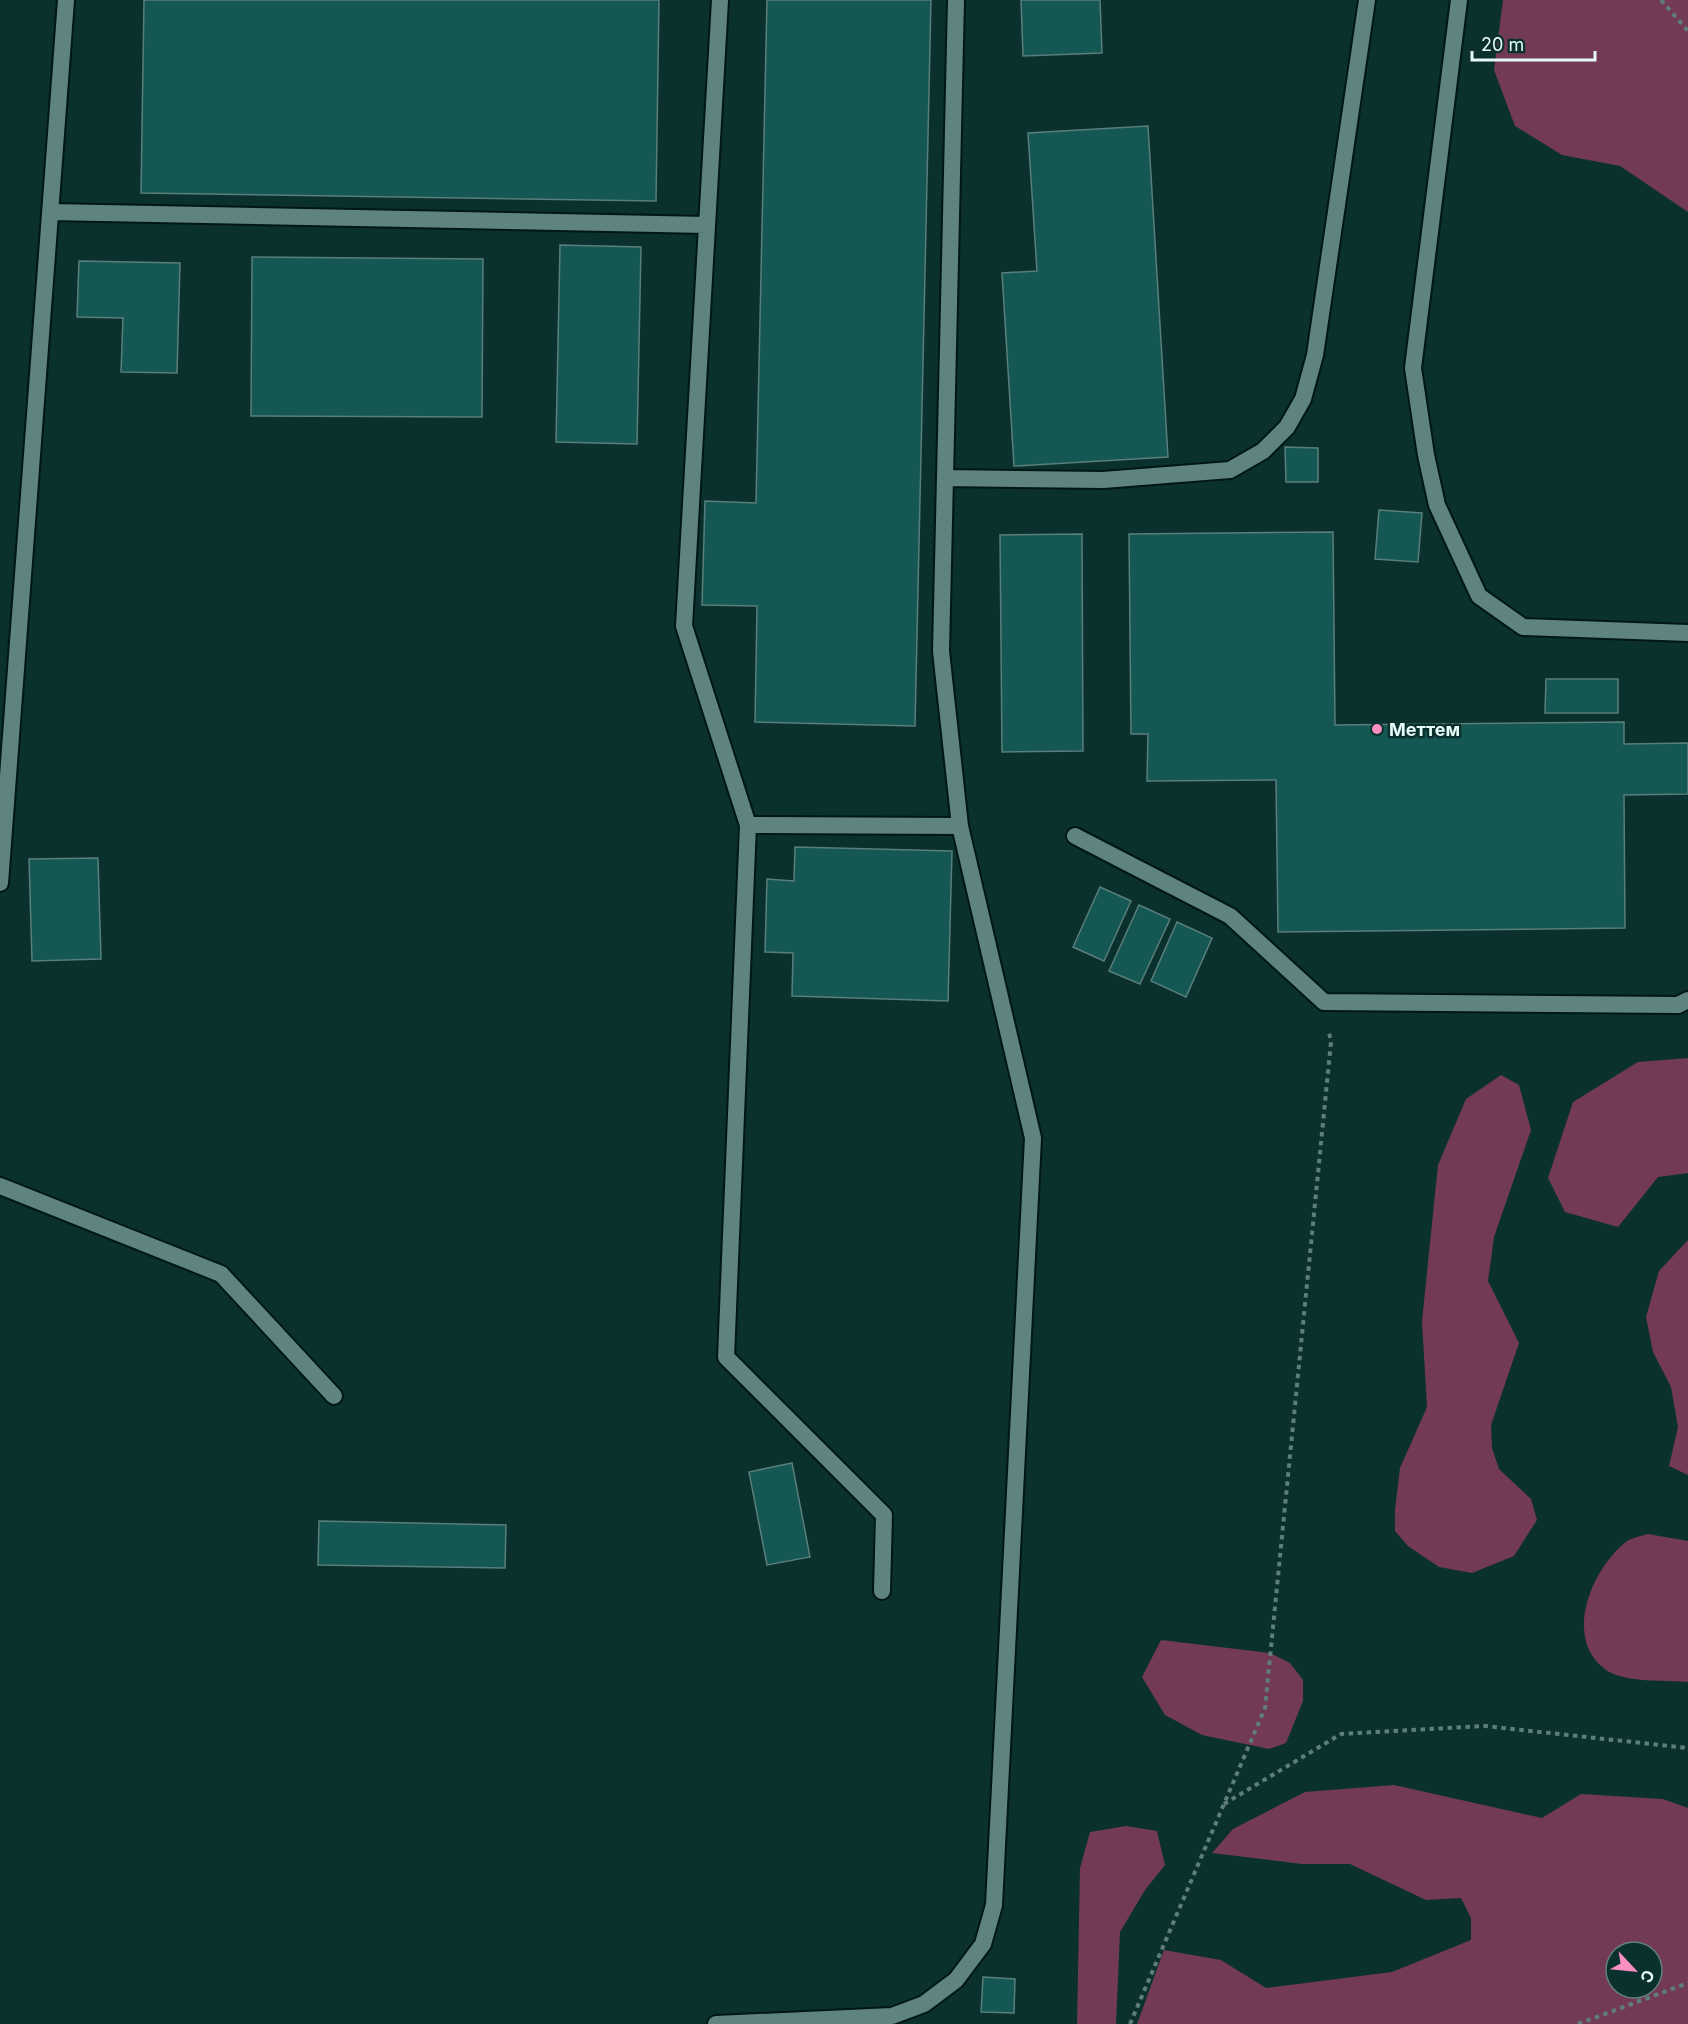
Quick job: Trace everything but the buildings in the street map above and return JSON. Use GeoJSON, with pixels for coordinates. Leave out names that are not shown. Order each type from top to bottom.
{"type":"FeatureCollection","features":[{"type":"Feature","properties":{"kind":"lane"},"geometry":{"type":"LineString","coordinates":[[0,883],[66,0]]}},
{"type":"Feature","properties":{"kind":"lane"},"geometry":{"type":"LineString","coordinates":[[720,0],[684,626],[748,825],[726,1357],[884,1515],[882,1591]]}},
{"type":"Feature","properties":{"kind":"lane"},"geometry":{"type":"LineString","coordinates":[[716,2024],[892,2016],[924,2004],[956,1980],[982,1944],[994,1905],[1033,1138],[960,826],[940,651],[956,0]]}},
{"type":"Feature","properties":{"kind":"lane"},"geometry":{"type":"LineString","coordinates":[[945,478],[1104,480],[1230,470],[1263,451],[1287,427],[1304,399],[1315,355],[1367,0]]}},
{"type":"Feature","properties":{"kind":"lane"},"geometry":{"type":"LineString","coordinates":[[1459,0],[1413,368],[1426,455],[1437,505],[1479,596],[1523,627],[1688,633]]}},
{"type":"Feature","properties":{"kind":"lane"},"geometry":{"type":"LineString","coordinates":[[50,212],[708,225]]}},
{"type":"Feature","properties":{"kind":"lane"},"geometry":{"type":"LineString","coordinates":[[748,825],[960,826]]}},
{"type":"Feature","properties":{"kind":"lane"},"geometry":{"type":"LineString","coordinates":[[1075,836],[1230,916],[1324,1002],[1678,1005],[1688,1000]]}},
{"type":"Feature","properties":{"kind":"lane"},"geometry":{"type":"LineString","coordinates":[[0,1186],[221,1274],[334,1396]]}},
{"type":"Feature","properties":{"kind":"path"},"geometry":{"type":"LineString","coordinates":[[1661,0],[1688,31]]}},
{"type":"Feature","properties":{"kind":"path"},"geometry":{"type":"LineString","coordinates":[[1130,2024],[1264,1708],[1331,1042],[1324,1002]]}},
{"type":"Feature","properties":{"kind":"path"},"geometry":{"type":"LineString","coordinates":[[1222,1805],[1341,1734],[1485,1726],[1688,1748]]}},
{"type":"Feature","properties":{"kind":"path"},"geometry":{"type":"LineString","coordinates":[[1578,2024],[1688,1983]]}},
{"type":"Feature","properties":{"kind":"shaded area"},"geometry":{"type":"Polygon","coordinates":[[[1503,0],[1688,0],[1688,212],[1620,166],[1562,155],[1515,126],[1494,70],[1503,0]]]}},
{"type":"Feature","properties":{"kind":"shaded area"},"geometry":{"type":"Polygon","coordinates":[[[1688,1058],[1688,1173],[1658,1177],[1618,1227],[1565,1212],[1548,1178],[1573,1102],[1638,1062],[1688,1058]]]}},
{"type":"Feature","properties":{"kind":"shaded area"},"geometry":{"type":"Polygon","coordinates":[[[1501,1075],[1519,1085],[1531,1130],[1494,1237],[1488,1281],[1519,1343],[1491,1425],[1492,1448],[1499,1469],[1531,1499],[1537,1520],[1514,1556],[1472,1573],[1439,1567],[1408,1546],[1395,1531],[1395,1510],[1400,1468],[1427,1407],[1422,1321],[1438,1165],[1466,1099],[1501,1075]]]}},
{"type":"Feature","properties":{"kind":"shaded area"},"geometry":{"type":"Polygon","coordinates":[[[1688,1240],[1688,1475],[1669,1466],[1678,1427],[1671,1387],[1653,1352],[1646,1317],[1659,1271],[1688,1240]]]}},
{"type":"Feature","properties":{"kind":"shaded area"},"geometry":{"type":"Polygon","coordinates":[[[1648,1534],[1688,1541],[1688,1682],[1634,1679],[1614,1674],[1606,1670],[1593,1657],[1586,1641],[1584,1623],[1587,1604],[1602,1569],[1626,1542],[1648,1534]]]}},
{"type":"Feature","properties":{"kind":"shaded area"},"geometry":{"type":"Polygon","coordinates":[[[1161,1640],[1270,1653],[1290,1663],[1303,1680],[1303,1701],[1286,1743],[1269,1749],[1202,1735],[1165,1715],[1142,1677],[1161,1640]]]}},
{"type":"Feature","properties":{"kind":"shaded area"},"geometry":{"type":"Polygon","coordinates":[[[1394,1785],[1542,1818],[1581,1794],[1663,1799],[1688,1808],[1688,2024],[1137,2024],[1164,1950],[1221,1960],[1266,1988],[1392,1972],[1471,1940],[1471,1918],[1461,1898],[1426,1900],[1350,1864],[1302,1864],[1212,1853],[1233,1829],[1305,1792],[1394,1785]]]}},
{"type":"Feature","properties":{"kind":"shaded area"},"geometry":{"type":"Polygon","coordinates":[[[1126,1826],[1157,1831],[1165,1865],[1145,1890],[1120,1932],[1116,2024],[1077,2024],[1080,1868],[1090,1832],[1126,1826]]]}},
{"type":"Feature","properties":{"kind":"place","name":"Меттем"},"geometry":{"type":"Point","coordinates":[1377,729]}}]}
